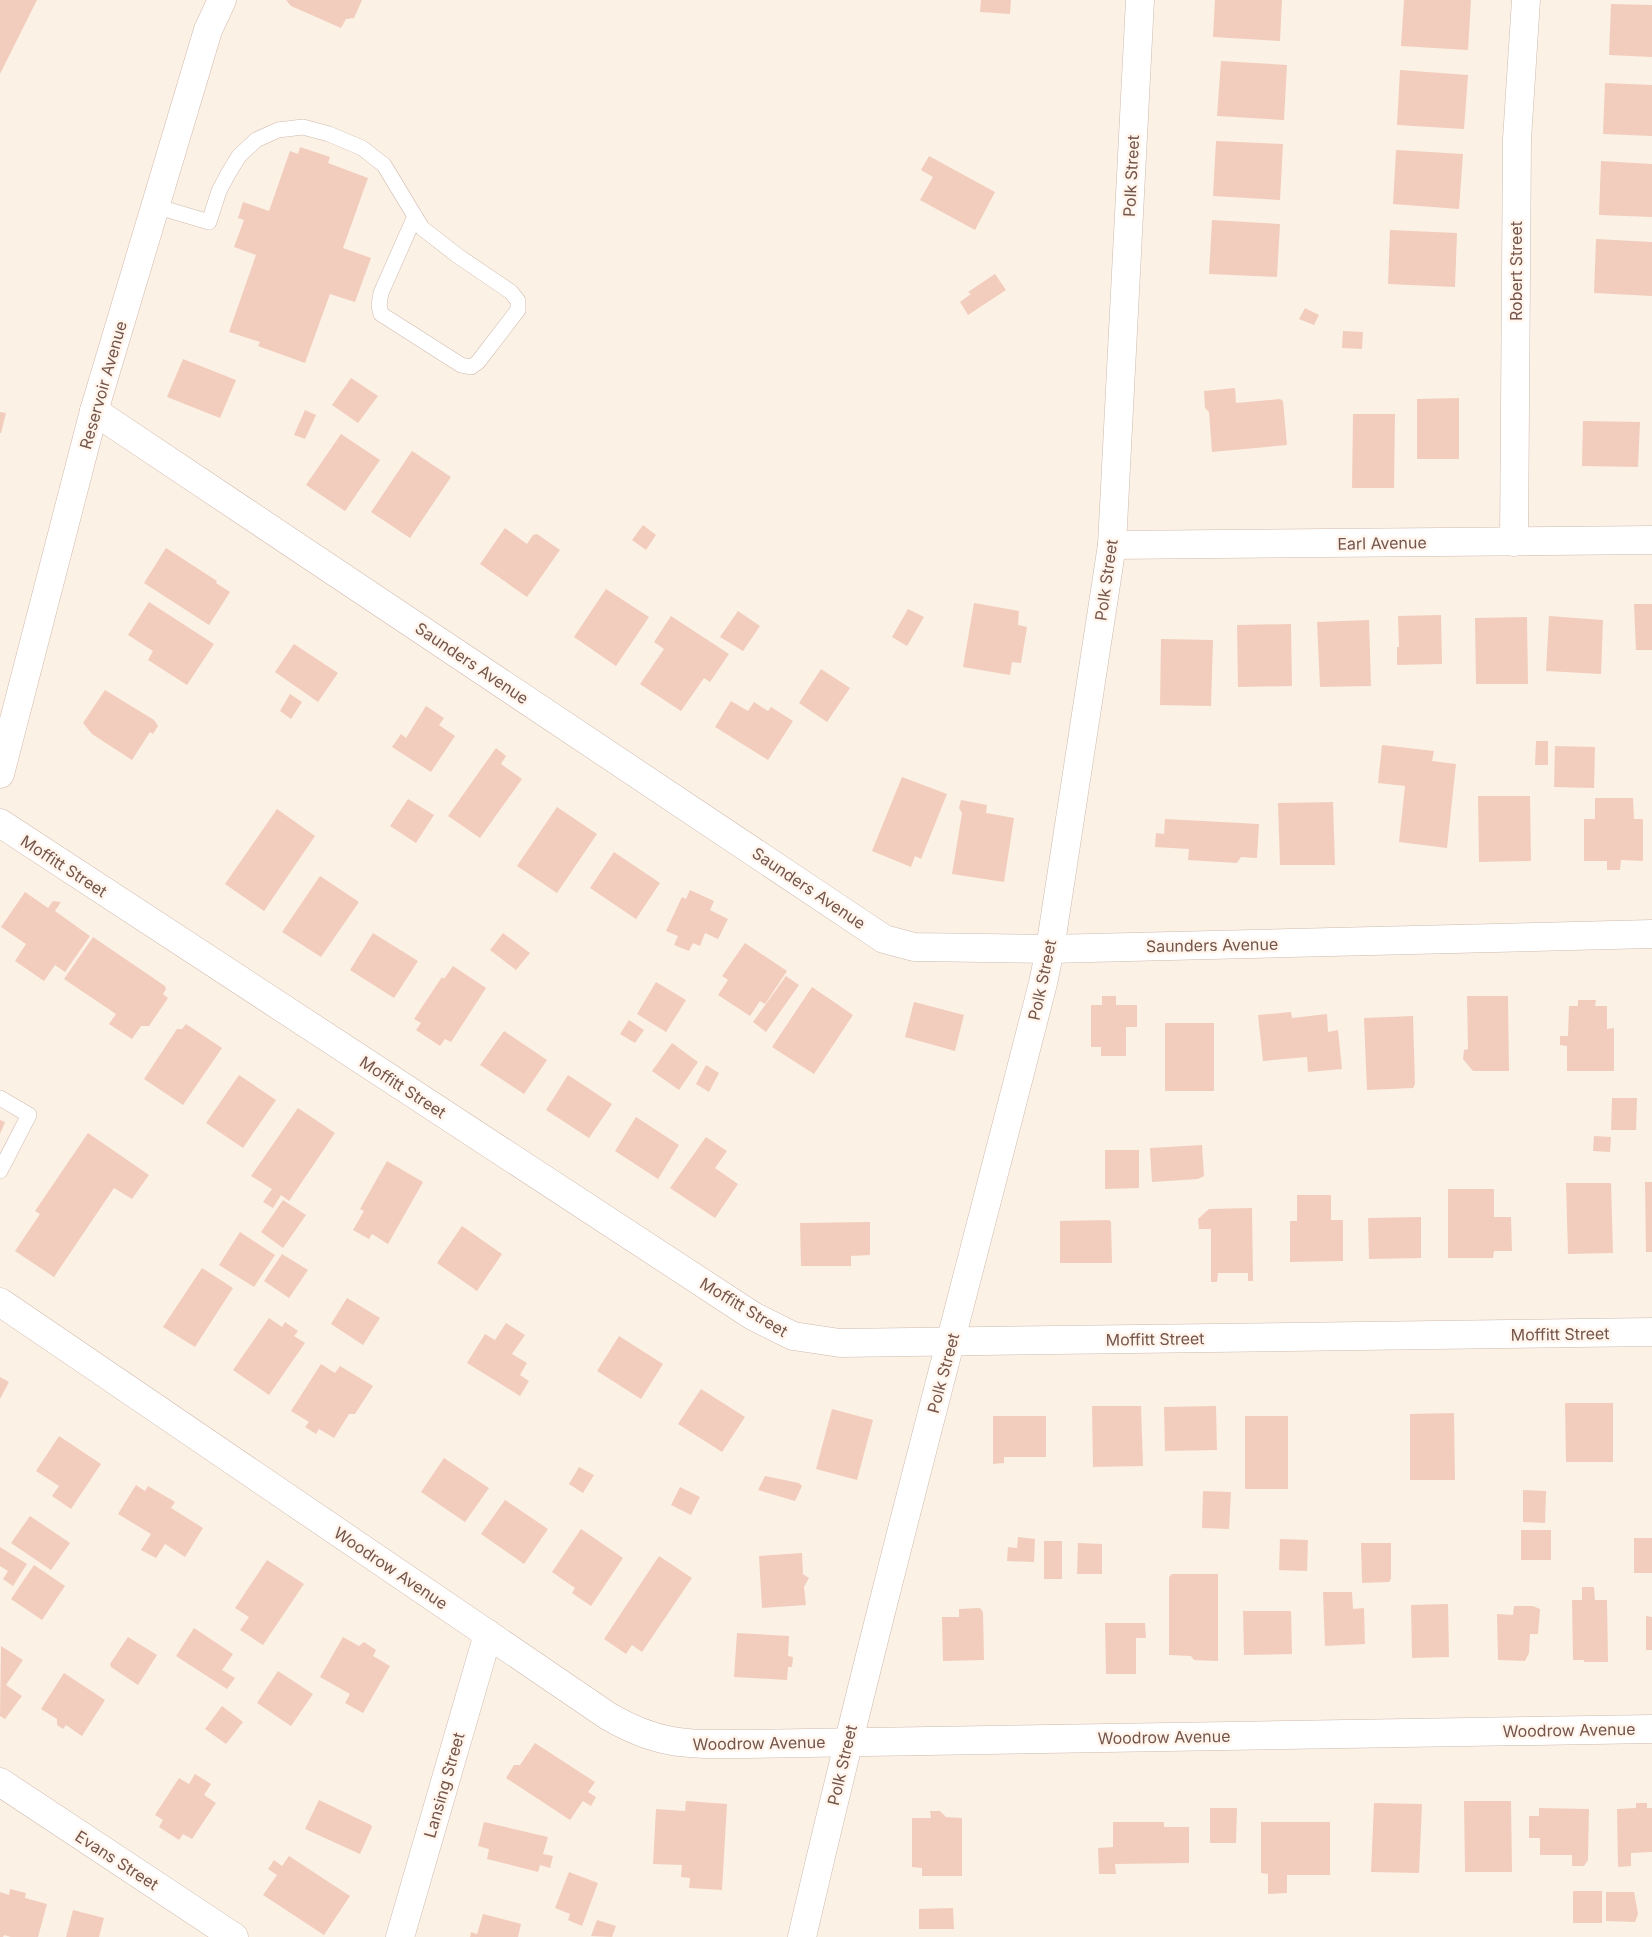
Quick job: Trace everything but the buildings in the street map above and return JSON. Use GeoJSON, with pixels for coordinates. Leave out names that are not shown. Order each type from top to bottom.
{"type":"FeatureCollection","features":[{"type":"Feature","properties":{"kind":"street","name":"Reservoir Avenue"},"geometry":{"type":"LineString","coordinates":[[0,774],[94,410],[208,30],[222,0]]}},
{"type":"Feature","properties":{"kind":"street","name":"Polk Street"},"geometry":{"type":"LineString","coordinates":[[802,1937],[847,1742],[952,1342],[1050,949],[1112,545],[1140,0]]}},
{"type":"Feature","properties":{"kind":"street","name":"Robert Street"},"geometry":{"type":"LineString","coordinates":[[1514,542],[1517,139],[1526,0]]}},
{"type":"Feature","properties":{"kind":"street","name":"Saunders Avenue"},"geometry":{"type":"LineString","coordinates":[[94,410],[884,939],[914,947],[1050,949],[1652,934]]}},
{"type":"Feature","properties":{"kind":"street","name":"Earl Avenue"},"geometry":{"type":"LineString","coordinates":[[1112,545],[1652,540]]}},
{"type":"Feature","properties":{"kind":"street","name":"Moffitt Street"},"geometry":{"type":"LineString","coordinates":[[0,823],[753,1316],[793,1336],[840,1343],[1652,1332]]}},
{"type":"Feature","properties":{"kind":"street","name":"Woodrow Avenue"},"geometry":{"type":"LineString","coordinates":[[0,1302],[608,1716],[630,1729],[657,1739],[685,1744],[1652,1729]]}},
{"type":"Feature","properties":{"kind":"street","name":"Lansing Street"},"geometry":{"type":"LineString","coordinates":[[400,1937],[488,1634]]}},
{"type":"Feature","properties":{"kind":"street","name":"Evans Street"},"geometry":{"type":"LineString","coordinates":[[0,1782],[234,1937]]}},
{"type":"Feature","properties":{"kind":"lane"},"geometry":{"type":"LineString","coordinates":[[155,206],[209,222],[219,191],[239,156],[256,140],[278,130],[303,127],[329,134],[362,148],[384,165],[415,216],[422,228],[458,256],[511,292],[518,301],[518,310],[478,362],[471,367],[461,365],[381,314],[379,305],[381,293],[415,216]]}},
{"type":"Feature","properties":{"kind":"lane"},"geometry":{"type":"LineString","coordinates":[[0,1098],[29,1115],[0,1171]]}}]}
